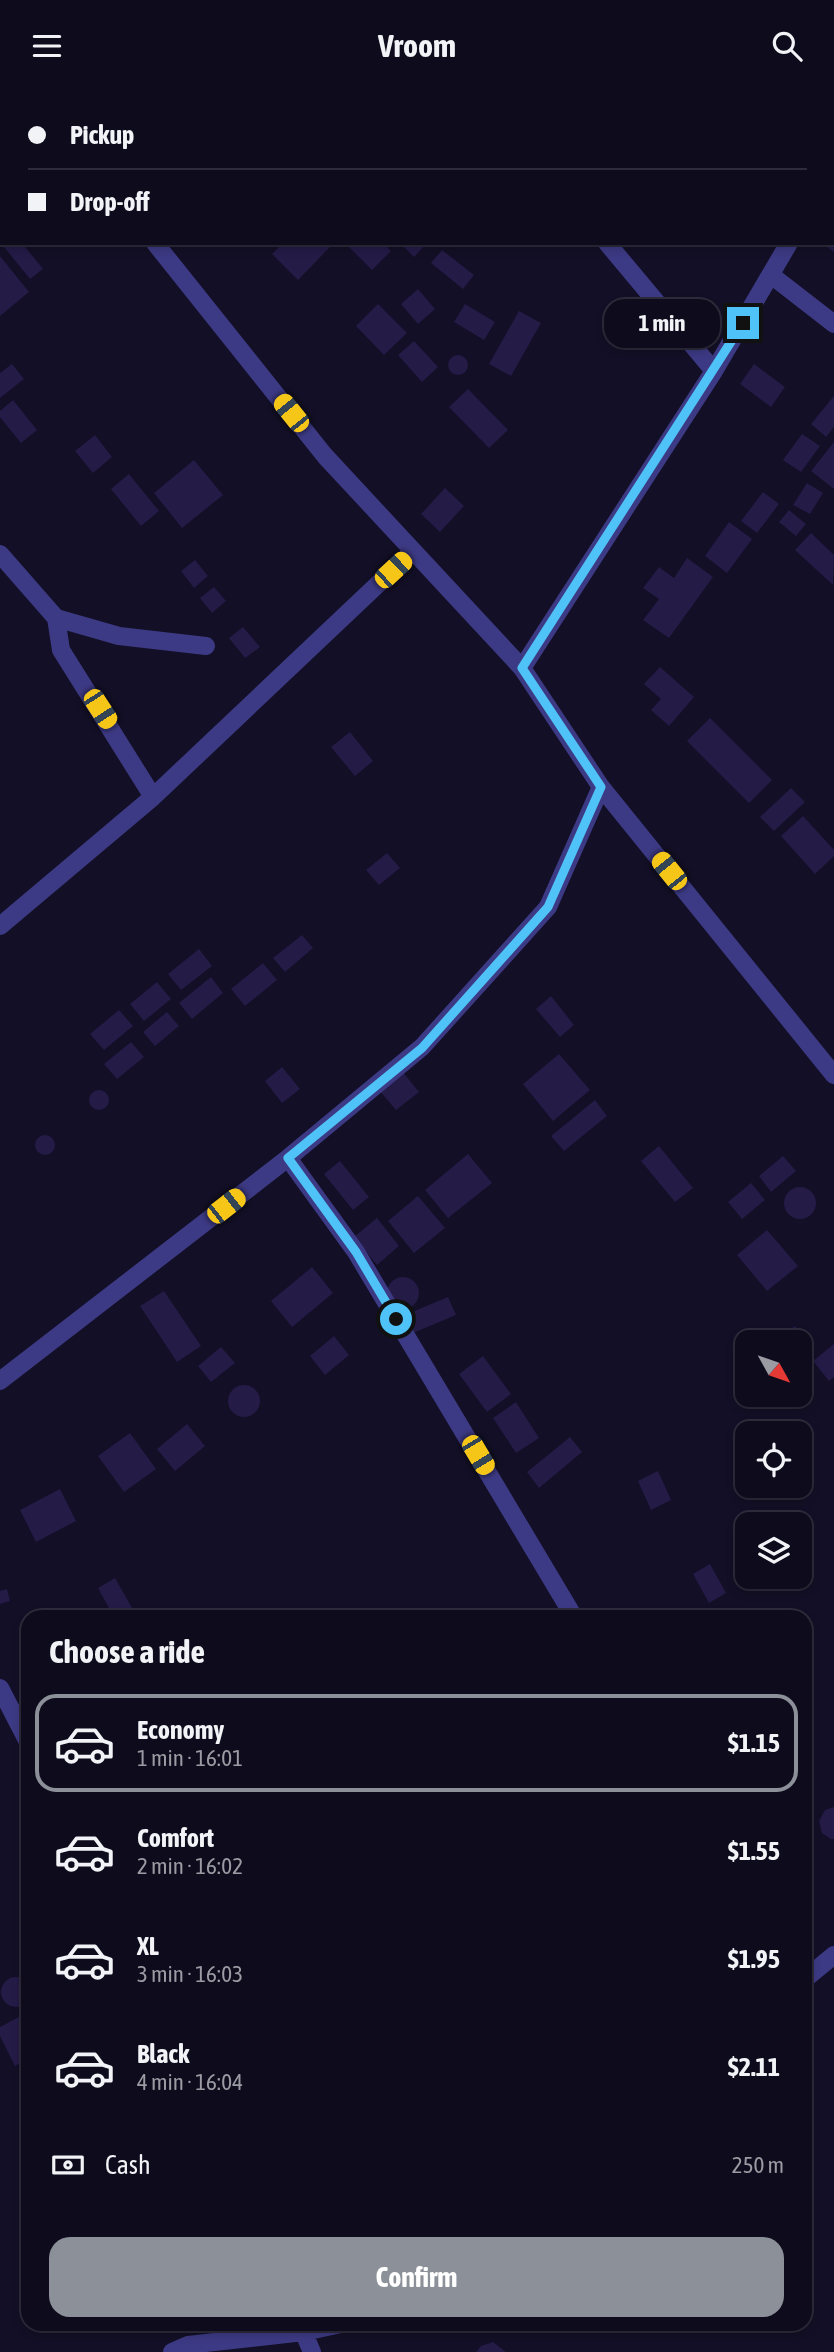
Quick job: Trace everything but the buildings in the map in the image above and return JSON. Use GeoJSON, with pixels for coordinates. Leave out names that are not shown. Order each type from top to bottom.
{"type":"FeatureCollection","features":[{"type":"Feature","properties":{"kind":"street"},"geometry":{"type":"LineString","coordinates":[[157,245],[325,456],[522,668],[601,787],[834,1075]]}},
{"type":"Feature","properties":{"kind":"street"},"geometry":{"type":"LineString","coordinates":[[609,245],[714,371]]}},
{"type":"Feature","properties":{"kind":"street"},"geometry":{"type":"LineString","coordinates":[[522,668],[714,371],[788,245]]}},
{"type":"Feature","properties":{"kind":"street"},"geometry":{"type":"LineString","coordinates":[[771,275],[834,324]]}},
{"type":"Feature","properties":{"kind":"street"},"geometry":{"type":"LineString","coordinates":[[0,926],[153,797],[413,551]]}},
{"type":"Feature","properties":{"kind":"street"},"geometry":{"type":"LineString","coordinates":[[0,554],[56,618],[61,650],[153,797]]}},
{"type":"Feature","properties":{"kind":"street"},"geometry":{"type":"LineString","coordinates":[[56,618],[118,636],[206,646]]}},
{"type":"Feature","properties":{"kind":"street"},"geometry":{"type":"LineString","coordinates":[[0,1381],[288,1158],[422,1048],[548,907],[601,787]]}},
{"type":"Feature","properties":{"kind":"street"},"geometry":{"type":"LineString","coordinates":[[288,1158],[356,1252],[570,1610]]}},
{"type":"Feature","properties":{"kind":"street"},"geometry":{"type":"LineString","coordinates":[[0,1688],[21,1728]]}},
{"type":"Feature","properties":{"kind":"street"},"geometry":{"type":"LineString","coordinates":[[812,1973],[834,1955]]}},
{"type":"Feature","properties":{"kind":"street"},"geometry":{"type":"LineString","coordinates":[[172,2352],[188,2345],[282,2331]]}},
{"type":"Feature","properties":{"kind":"street"},"geometry":{"type":"LineString","coordinates":[[303,2331],[312,2352]]}},
{"type":"Feature","properties":{"kind":"route"},"geometry":{"type":"LineString","coordinates":[[396,1319],[356,1252],[288,1158],[422,1048],[548,907],[601,787],[522,668],[743,323]]}}]}
